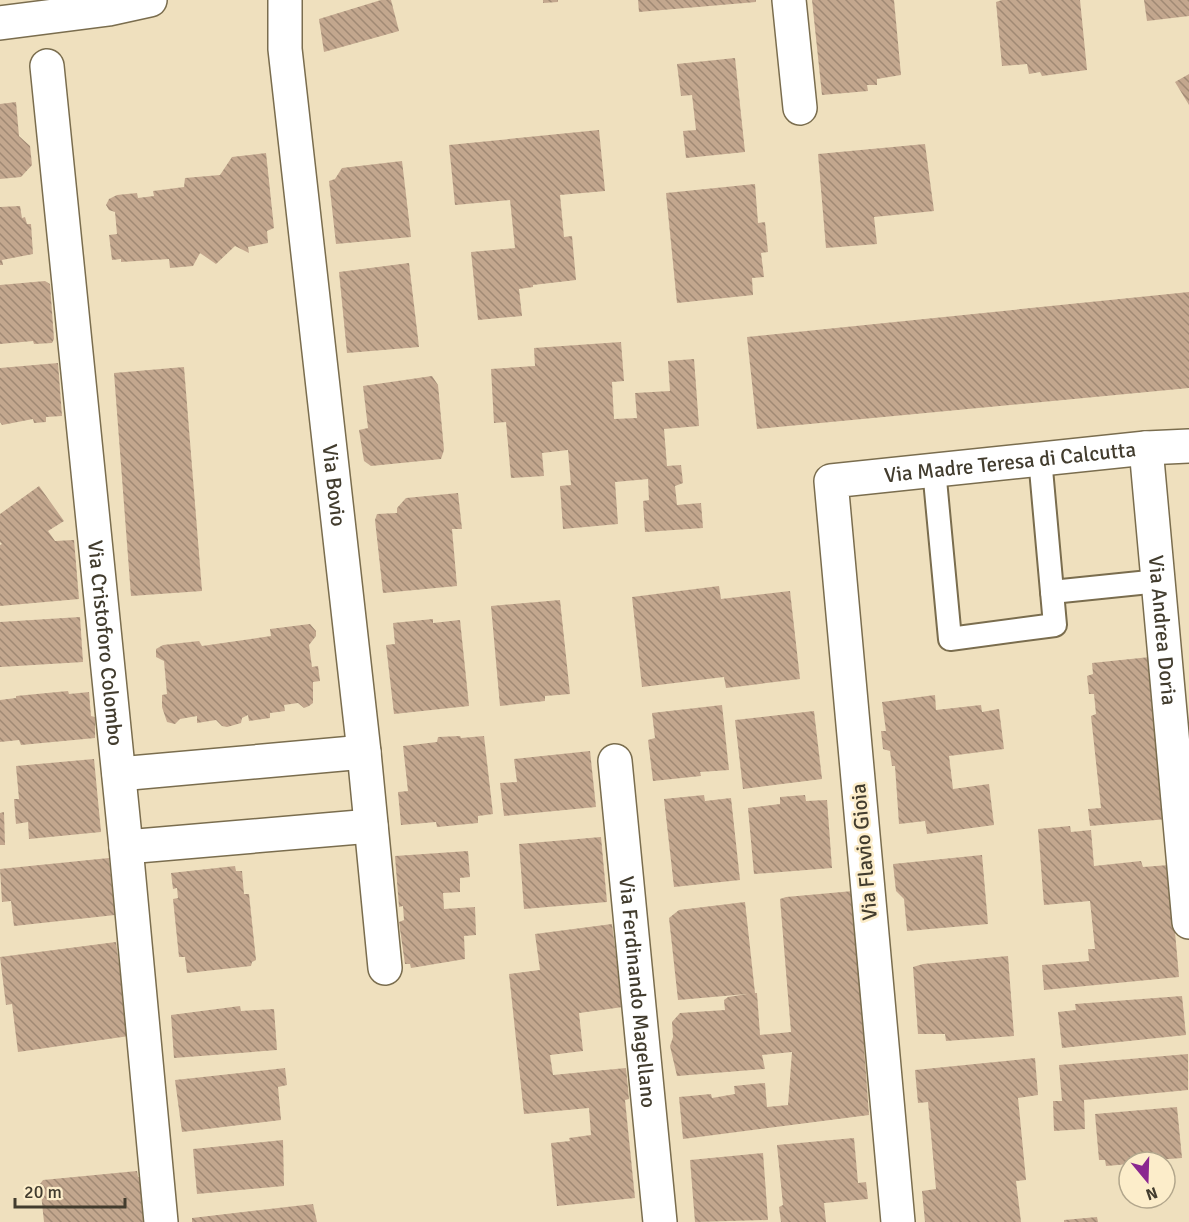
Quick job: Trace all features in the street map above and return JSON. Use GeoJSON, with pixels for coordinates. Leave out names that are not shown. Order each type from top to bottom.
{"type":"FeatureCollection","features":[{"type":"Feature","properties":{"kind":"main road"},"geometry":{"type":"LineString","coordinates":[[0,23],[109,9],[150,0]]}},
{"type":"Feature","properties":{"kind":"main road","name":"Via Bovio"},"geometry":{"type":"LineString","coordinates":[[285,0],[285,49],[364,752],[385,968]]}},
{"type":"Feature","properties":{"kind":"main road"},"geometry":{"type":"LineString","coordinates":[[789,0],[800,108]]}},
{"type":"Feature","properties":{"kind":"main road","name":"Via Cristoforo Colombo"},"geometry":{"type":"LineString","coordinates":[[47,66],[119,774],[161,1222]]}},
{"type":"Feature","properties":{"kind":"main road","name":"Via Madre Teresa di Calcutta"},"geometry":{"type":"LineString","coordinates":[[831,481],[1040,458],[1189,446]]}},
{"type":"Feature","properties":{"kind":"main road","name":"Via Andrea Doria"},"geometry":{"type":"LineString","coordinates":[[1146,448],[1189,922]]}},
{"type":"Feature","properties":{"kind":"main road","name":"Via Flavio Gioia"},"geometry":{"type":"LineString","coordinates":[[831,481],[898,1222]]}},
{"type":"Feature","properties":{"kind":"main road"},"geometry":{"type":"LineString","coordinates":[[119,774],[364,752]]}},
{"type":"Feature","properties":{"kind":"main road","name":"Via Ferdinando Magellano"},"geometry":{"type":"LineString","coordinates":[[615,762],[660,1222]]}},
{"type":"Feature","properties":{"kind":"main road"},"geometry":{"type":"LineString","coordinates":[[126,847],[371,826]]}},
{"type":"Feature","properties":{"kind":"lane"},"geometry":{"type":"LineString","coordinates":[[934,469],[950,639],[1055,625],[1040,458]]}},
{"type":"Feature","properties":{"kind":"lane"},"geometry":{"type":"LineString","coordinates":[[1052,592],[1159,581]]}},
{"type":"Feature","properties":{"kind":"building"},"geometry":{"type":"Polygon","coordinates":[[[381,0],[391,0],[399,31],[324,52],[319,19],[381,0]]]}},
{"type":"Feature","properties":{"kind":"building"},"geometry":{"type":"Polygon","coordinates":[[[543,0],[558,0],[558,2],[543,3],[543,0]]]}},
{"type":"Feature","properties":{"kind":"building"},"geometry":{"type":"Polygon","coordinates":[[[638,0],[756,0],[756,2],[639,12],[638,0]]]}},
{"type":"Feature","properties":{"kind":"building"},"geometry":{"type":"Polygon","coordinates":[[[812,0],[894,0],[901,75],[877,79],[877,85],[867,85],[868,91],[822,95],[812,0]]]}},
{"type":"Feature","properties":{"kind":"building"},"geometry":{"type":"Polygon","coordinates":[[[1002,0],[1080,0],[1087,70],[1042,76],[1040,72],[1029,74],[1027,64],[1002,66],[996,2],[1002,0]]]}},
{"type":"Feature","properties":{"kind":"building"},"geometry":{"type":"Polygon","coordinates":[[[1144,0],[1189,0],[1189,16],[1147,21],[1144,0]]]}},
{"type":"Feature","properties":{"kind":"building"},"geometry":{"type":"Polygon","coordinates":[[[735,58],[745,152],[686,158],[683,131],[696,130],[692,95],[681,96],[677,64],[735,58]]]}},
{"type":"Feature","properties":{"kind":"building"},"geometry":{"type":"Polygon","coordinates":[[[1189,74],[1189,105],[1175,82],[1189,74]]]}},
{"type":"Feature","properties":{"kind":"building"},"geometry":{"type":"Polygon","coordinates":[[[16,102],[19,136],[30,146],[32,165],[21,177],[0,179],[0,104],[16,102]]]}},
{"type":"Feature","properties":{"kind":"building"},"geometry":{"type":"Polygon","coordinates":[[[599,130],[605,191],[560,195],[564,237],[572,236],[576,280],[519,289],[522,316],[478,320],[471,252],[515,248],[510,200],[455,205],[449,145],[599,130]]]}},
{"type":"Feature","properties":{"kind":"building"},"geometry":{"type":"Polygon","coordinates":[[[925,144],[934,211],[874,217],[877,244],[826,248],[818,154],[925,144]]]}},
{"type":"Feature","properties":{"kind":"building"},"geometry":{"type":"Polygon","coordinates":[[[266,153],[274,228],[267,231],[268,243],[248,247],[249,253],[235,246],[216,264],[200,253],[193,266],[170,268],[169,259],[121,262],[121,259],[112,260],[109,235],[117,234],[115,212],[109,210],[106,205],[109,199],[117,195],[137,193],[138,198],[154,196],[153,191],[184,187],[185,178],[220,175],[232,157],[266,153]]]}},
{"type":"Feature","properties":{"kind":"building"},"geometry":{"type":"Polygon","coordinates":[[[402,161],[411,237],[336,244],[329,181],[335,179],[342,168],[402,161]]]}},
{"type":"Feature","properties":{"kind":"building"},"geometry":{"type":"Polygon","coordinates":[[[755,184],[758,223],[765,222],[768,252],[761,253],[764,277],[752,278],[753,295],[677,303],[666,193],[755,184]]]}},
{"type":"Feature","properties":{"kind":"building"},"geometry":{"type":"Polygon","coordinates":[[[20,206],[22,218],[25,217],[27,224],[31,224],[33,254],[2,260],[3,265],[0,265],[0,207],[20,206]]]}},
{"type":"Feature","properties":{"kind":"building"},"geometry":{"type":"Polygon","coordinates":[[[409,263],[419,347],[347,353],[339,272],[409,263]]]}},
{"type":"Feature","properties":{"kind":"building"},"geometry":{"type":"Polygon","coordinates":[[[45,281],[50,284],[54,339],[52,343],[34,344],[33,341],[0,344],[0,285],[45,281]]]}},
{"type":"Feature","properties":{"kind":"building"},"geometry":{"type":"Polygon","coordinates":[[[1189,292],[1189,388],[757,429],[747,337],[1189,292]]]}},
{"type":"Feature","properties":{"kind":"building"},"geometry":{"type":"Polygon","coordinates":[[[621,342],[624,381],[612,382],[614,419],[637,418],[635,393],[670,391],[668,361],[694,359],[699,426],[664,429],[667,466],[681,465],[683,483],[675,486],[677,505],[701,503],[703,528],[645,532],[643,501],[649,500],[648,479],[615,482],[618,524],[563,529],[560,486],[571,485],[568,450],[542,453],[544,476],[511,478],[506,422],[494,423],[491,369],[535,366],[534,348],[621,342]]]}},
{"type":"Feature","properties":{"kind":"building"},"geometry":{"type":"Polygon","coordinates":[[[58,363],[62,416],[46,417],[46,422],[34,423],[33,419],[2,425],[0,422],[0,368],[58,363]]]}},
{"type":"Feature","properties":{"kind":"building"},"geometry":{"type":"Polygon","coordinates":[[[184,367],[202,591],[131,596],[114,373],[184,367]]]}},
{"type":"Feature","properties":{"kind":"building"},"geometry":{"type":"Polygon","coordinates":[[[432,376],[438,385],[444,450],[441,459],[371,466],[364,461],[359,430],[368,428],[363,386],[432,376]]]}},
{"type":"Feature","properties":{"kind":"building"},"geometry":{"type":"Polygon","coordinates":[[[39,486],[64,521],[48,531],[55,541],[74,540],[79,599],[0,606],[0,545],[2,544],[0,542],[0,514],[39,486]]]}},
{"type":"Feature","properties":{"kind":"building"},"geometry":{"type":"Polygon","coordinates":[[[458,493],[462,529],[452,529],[457,586],[383,593],[375,520],[377,514],[397,513],[397,508],[406,498],[458,493]]]}},
{"type":"Feature","properties":{"kind":"building"},"geometry":{"type":"Polygon","coordinates":[[[719,586],[721,599],[790,591],[800,679],[726,688],[724,677],[642,687],[632,597],[719,586]]]}},
{"type":"Feature","properties":{"kind":"building"},"geometry":{"type":"Polygon","coordinates":[[[560,600],[570,694],[545,696],[545,701],[500,706],[491,606],[560,600]]]}},
{"type":"Feature","properties":{"kind":"building"},"geometry":{"type":"Polygon","coordinates":[[[80,617],[83,662],[0,667],[0,622],[80,617]]]}},
{"type":"Feature","properties":{"kind":"building"},"geometry":{"type":"Polygon","coordinates":[[[433,619],[433,623],[460,620],[469,706],[394,714],[386,645],[395,644],[393,623],[433,619]]]}},
{"type":"Feature","properties":{"kind":"building"},"geometry":{"type":"Polygon","coordinates":[[[310,624],[316,631],[316,636],[309,645],[312,667],[318,666],[320,681],[313,682],[313,703],[309,706],[304,708],[298,703],[284,705],[285,711],[270,713],[270,718],[249,721],[248,715],[242,718],[241,723],[227,727],[222,726],[216,720],[197,723],[197,716],[180,719],[175,724],[167,722],[162,707],[162,695],[167,694],[164,661],[156,657],[156,649],[163,645],[199,641],[202,646],[271,636],[270,629],[310,624]]]}},
{"type":"Feature","properties":{"kind":"building"},"geometry":{"type":"Polygon","coordinates":[[[1150,657],[1167,819],[1090,826],[1088,809],[1101,808],[1091,716],[1096,714],[1094,694],[1089,694],[1087,676],[1093,674],[1092,663],[1150,657]]]}},
{"type":"Feature","properties":{"kind":"building"},"geometry":{"type":"Polygon","coordinates":[[[68,691],[69,694],[89,692],[91,716],[95,717],[95,738],[21,745],[19,740],[0,742],[0,700],[16,698],[16,696],[68,691]]]}},
{"type":"Feature","properties":{"kind":"building"},"geometry":{"type":"Polygon","coordinates":[[[935,695],[936,710],[981,705],[982,712],[999,709],[1004,749],[949,756],[953,789],[989,784],[994,825],[927,834],[925,821],[899,824],[895,766],[892,766],[890,751],[883,749],[881,731],[886,731],[882,702],[935,695]]]}},
{"type":"Feature","properties":{"kind":"building"},"geometry":{"type":"Polygon","coordinates":[[[722,705],[729,770],[700,772],[701,776],[653,781],[648,740],[655,738],[652,713],[722,705]]]}},
{"type":"Feature","properties":{"kind":"building"},"geometry":{"type":"Polygon","coordinates":[[[814,711],[822,779],[743,789],[735,720],[814,711]]]}},
{"type":"Feature","properties":{"kind":"building"},"geometry":{"type":"Polygon","coordinates":[[[460,736],[461,738],[484,736],[493,814],[478,816],[478,823],[437,827],[436,822],[401,825],[398,792],[408,791],[403,746],[437,742],[438,737],[460,736]]]}},
{"type":"Feature","properties":{"kind":"building"},"geometry":{"type":"Polygon","coordinates":[[[590,751],[596,807],[504,816],[500,783],[517,782],[514,759],[590,751]]]}},
{"type":"Feature","properties":{"kind":"building"},"geometry":{"type":"Polygon","coordinates":[[[94,759],[101,832],[29,839],[28,822],[16,824],[14,799],[19,799],[16,766],[94,759]]]}},
{"type":"Feature","properties":{"kind":"building"},"geometry":{"type":"Polygon","coordinates":[[[704,795],[705,801],[731,798],[740,880],[674,887],[664,799],[704,795]]]}},
{"type":"Feature","properties":{"kind":"building"},"geometry":{"type":"Polygon","coordinates":[[[805,795],[806,801],[827,800],[832,868],[754,874],[748,808],[780,804],[780,797],[805,795]]]}},
{"type":"Feature","properties":{"kind":"building"},"geometry":{"type":"Polygon","coordinates":[[[4,812],[5,845],[0,845],[0,813],[4,812]]]}},
{"type":"Feature","properties":{"kind":"building"},"geometry":{"type":"Polygon","coordinates":[[[1070,826],[1071,832],[1091,830],[1094,866],[1141,861],[1143,867],[1169,865],[1179,977],[1044,990],[1042,965],[1089,961],[1088,949],[1095,949],[1090,901],[1044,905],[1038,829],[1070,826]]]}},
{"type":"Feature","properties":{"kind":"building"},"geometry":{"type":"Polygon","coordinates":[[[601,837],[607,902],[524,909],[519,844],[601,837]]]}},
{"type":"Feature","properties":{"kind":"building"},"geometry":{"type":"Polygon","coordinates":[[[468,851],[470,877],[460,878],[460,892],[443,893],[444,909],[475,907],[476,935],[464,936],[465,959],[411,968],[410,964],[405,964],[399,922],[404,920],[403,906],[399,907],[395,856],[468,851]]]}},
{"type":"Feature","properties":{"kind":"building"},"geometry":{"type":"Polygon","coordinates":[[[982,855],[988,924],[907,931],[904,899],[896,891],[893,864],[982,855]]]}},
{"type":"Feature","properties":{"kind":"building"},"geometry":{"type":"Polygon","coordinates":[[[109,858],[115,915],[14,926],[11,901],[2,902],[0,869],[109,858]]]}},
{"type":"Feature","properties":{"kind":"building"},"geometry":{"type":"Polygon","coordinates":[[[235,866],[236,871],[242,871],[244,894],[249,894],[256,960],[251,966],[187,973],[185,957],[179,957],[173,899],[178,898],[177,888],[173,889],[171,873],[235,866]]]}},
{"type":"Feature","properties":{"kind":"building"},"geometry":{"type":"Polygon","coordinates":[[[853,891],[871,1046],[864,1047],[869,1115],[683,1139],[679,1097],[711,1094],[712,1098],[735,1094],[734,1086],[765,1083],[767,1107],[788,1105],[792,1052],[762,1055],[765,1069],[677,1076],[670,1046],[673,1037],[672,1022],[680,1013],[725,1010],[724,1000],[728,997],[747,994],[678,1000],[669,918],[679,910],[745,902],[760,1035],[791,1032],[780,899],[853,891]]]}},
{"type":"Feature","properties":{"kind":"building"},"geometry":{"type":"Polygon","coordinates":[[[612,924],[623,1007],[579,1013],[583,1051],[550,1055],[553,1075],[626,1068],[629,1099],[625,1100],[635,1198],[557,1206],[551,1143],[591,1135],[589,1108],[524,1114],[509,974],[540,970],[535,934],[612,924]]]}},
{"type":"Feature","properties":{"kind":"building"},"geometry":{"type":"Polygon","coordinates":[[[116,942],[129,1036],[18,1052],[12,1004],[6,1005],[0,957],[116,942]]]}},
{"type":"Feature","properties":{"kind":"building"},"geometry":{"type":"Polygon","coordinates":[[[1008,956],[1014,1036],[946,1041],[945,1034],[918,1034],[913,967],[923,964],[1008,956]]]}},
{"type":"Feature","properties":{"kind":"building"},"geometry":{"type":"Polygon","coordinates":[[[1182,996],[1186,1035],[1062,1048],[1058,1012],[1076,1010],[1075,1004],[1182,996]]]}},
{"type":"Feature","properties":{"kind":"building"},"geometry":{"type":"Polygon","coordinates":[[[240,1006],[241,1011],[274,1009],[277,1050],[174,1058],[171,1015],[240,1006]]]}},
{"type":"Feature","properties":{"kind":"building"},"geometry":{"type":"Polygon","coordinates":[[[1188,1054],[1188,1090],[1084,1100],[1085,1129],[1054,1131],[1053,1101],[1062,1101],[1059,1065],[1188,1054]]]}},
{"type":"Feature","properties":{"kind":"building"},"geometry":{"type":"Polygon","coordinates":[[[1035,1058],[1038,1095],[1018,1098],[1026,1180],[1016,1181],[1021,1222],[925,1222],[922,1191],[936,1189],[928,1102],[918,1103],[915,1070],[1035,1058]]]}},
{"type":"Feature","properties":{"kind":"building"},"geometry":{"type":"Polygon","coordinates":[[[285,1068],[287,1085],[278,1087],[281,1120],[182,1132],[175,1080],[285,1068]]]}},
{"type":"Feature","properties":{"kind":"building"},"geometry":{"type":"Polygon","coordinates":[[[1177,1107],[1182,1158],[1177,1158],[1177,1150],[1117,1150],[1117,1165],[1106,1166],[1105,1160],[1099,1160],[1095,1114],[1177,1107]]]}},
{"type":"Feature","properties":{"kind":"building"},"geometry":{"type":"Polygon","coordinates":[[[854,1138],[858,1183],[866,1182],[868,1199],[824,1203],[826,1222],[781,1222],[779,1207],[783,1205],[777,1145],[854,1138]]]}},
{"type":"Feature","properties":{"kind":"building"},"geometry":{"type":"Polygon","coordinates":[[[283,1140],[284,1186],[197,1194],[193,1149],[283,1140]]]}},
{"type":"Feature","properties":{"kind":"building"},"geometry":{"type":"Polygon","coordinates":[[[763,1153],[768,1220],[695,1222],[690,1160],[763,1153]]]}},
{"type":"Feature","properties":{"kind":"building"},"geometry":{"type":"Polygon","coordinates":[[[137,1171],[138,1177],[142,1177],[149,1222],[44,1222],[40,1184],[43,1180],[137,1171]]]}},
{"type":"Feature","properties":{"kind":"building"},"geometry":{"type":"Polygon","coordinates":[[[313,1204],[317,1222],[192,1222],[192,1218],[313,1204]]]}},
{"type":"Feature","properties":{"kind":"building"},"geometry":{"type":"Polygon","coordinates":[[[1097,1217],[1098,1222],[1064,1222],[1064,1220],[1097,1217]]]}}]}
